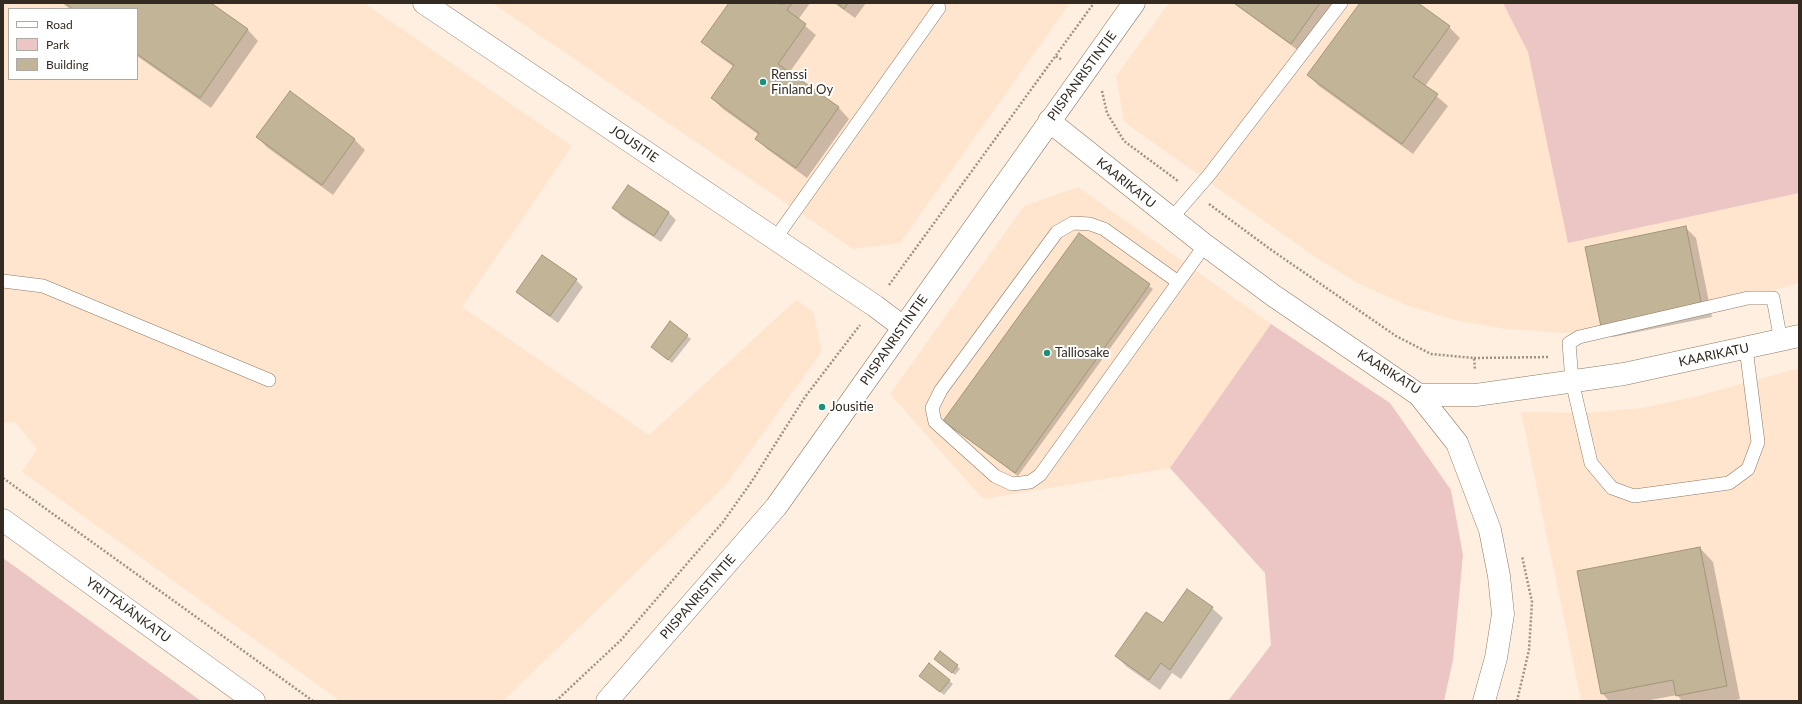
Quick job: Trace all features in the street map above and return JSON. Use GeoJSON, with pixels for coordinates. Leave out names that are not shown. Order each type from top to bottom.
{"type":"FeatureCollection","features":[{"type":"Feature","properties":{"kind":"street","name":"JOUSITIE"},"geometry":{"type":"LineString","coordinates":[[424,3],[875,306],[903,327]]}},
{"type":"Feature","properties":{"kind":"street","name":"PIISPANRISTINTIE"},"geometry":{"type":"LineString","coordinates":[[607,701],[776,507],[1134,3]]}},
{"type":"Feature","properties":{"kind":"street","name":"KAARIKATU"},"geometry":{"type":"LineString","coordinates":[[1049,121],[1205,245],[1274,296],[1419,395],[1476,395],[1624,374],[1790,338]]}},
{"type":"Feature","properties":{"kind":"street"},"geometry":{"type":"LineString","coordinates":[[1419,395],[1457,443],[1492,538],[1499,576],[1503,614],[1496,658],[1484,701]]}},
{"type":"Feature","properties":{"kind":"street","name":"YRITTÄJÄNKATU"},"geometry":{"type":"LineString","coordinates":[[3,520],[254,701]]}},
{"type":"Feature","properties":{"kind":"lane"},"geometry":{"type":"LineString","coordinates":[[1171,219],[1209,175],[1341,3]]}},
{"type":"Feature","properties":{"kind":"lane"},"geometry":{"type":"LineString","coordinates":[[775,239],[938,8]]}},
{"type":"Feature","properties":{"kind":"lane"},"geometry":{"type":"LineString","coordinates":[[1178,282],[1104,229],[1090,224],[1073,223],[1057,232],[941,390],[932,408],[936,422],[995,476],[1012,484],[1030,482],[1040,474],[1205,245]]}},
{"type":"Feature","properties":{"kind":"lane"},"geometry":{"type":"LineString","coordinates":[[3,281],[43,286],[268,380]]}},
{"type":"Feature","properties":{"kind":"lane"},"geometry":{"type":"LineString","coordinates":[[1746,348],[1758,442],[1748,469],[1729,483],[1634,496],[1612,488],[1591,463],[1572,381],[1569,344],[1579,337],[1748,298],[1772,298],[1790,338]]}},
{"type":"Feature","properties":{"kind":"path"},"geometry":{"type":"LineString","coordinates":[[556,701],[621,640],[723,522],[752,481],[805,397],[875,306],[1094,3]]}},
{"type":"Feature","properties":{"kind":"path"},"geometry":{"type":"LineString","coordinates":[[3,478],[313,701]]}},
{"type":"Feature","properties":{"kind":"shaded area"},"geometry":{"type":"Polygon","coordinates":[[[3,3],[364,3],[572,146],[462,307],[649,435],[796,300],[813,311],[822,351],[725,486],[503,701],[340,701],[22,472],[37,449],[15,422],[3,423],[3,3]]]}},
{"type":"Feature","properties":{"kind":"shaded area"},"geometry":{"type":"Polygon","coordinates":[[[492,3],[1070,3],[900,243],[853,249],[492,3]]]}},
{"type":"Feature","properties":{"kind":"shaded area"},"geometry":{"type":"Polygon","coordinates":[[[1169,3],[1799,3],[1799,283],[1673,319],[1618,330],[1562,333],[1505,329],[1454,320],[1406,305],[1359,284],[1315,257],[1124,122],[1116,76],[1169,3]]]}},
{"type":"Feature","properties":{"kind":"shaded area"},"geometry":{"type":"Polygon","coordinates":[[[1078,187],[1271,324],[1170,468],[983,499],[890,394],[1024,206],[1078,187]]]}},
{"type":"Feature","properties":{"kind":"shaded area"},"geometry":{"type":"Polygon","coordinates":[[[1799,368],[1799,701],[1581,701],[1521,412],[1588,413],[1641,408],[1694,397],[1799,368]]]}},
{"type":"Feature","properties":{"kind":"green space"},"geometry":{"type":"Polygon","coordinates":[[[1503,3],[1799,3],[1799,193],[1568,243],[1528,52],[1503,3]]]}},
{"type":"Feature","properties":{"kind":"green space"},"geometry":{"type":"Polygon","coordinates":[[[1271,324],[1390,403],[1451,490],[1463,555],[1453,660],[1444,701],[1228,701],[1271,645],[1265,573],[1170,468],[1271,324]]]}},
{"type":"Feature","properties":{"kind":"green space"},"geometry":{"type":"Polygon","coordinates":[[[3,558],[201,701],[3,701],[3,558]]]}},
{"type":"Feature","properties":{"kind":"building"},"geometry":{"type":"Polygon","coordinates":[[[65,3],[211,3],[248,29],[200,98],[138,55],[138,8],[72,8],[65,3]]]}},
{"type":"Feature","properties":{"kind":"building","name":"Renssi Finland Oy"},"geometry":{"type":"Polygon","coordinates":[[[729,3],[792,3],[787,10],[806,24],[778,64],[839,107],[796,168],[755,139],[759,133],[711,98],[734,65],[701,42],[729,3]]]}},
{"type":"Feature","properties":{"kind":"building"},"geometry":{"type":"Polygon","coordinates":[[[837,3],[848,3],[844,9],[837,3]]]}},
{"type":"Feature","properties":{"kind":"building"},"geometry":{"type":"Polygon","coordinates":[[[1234,3],[1320,3],[1291,44],[1234,3]]]}},
{"type":"Feature","properties":{"kind":"building"},"geometry":{"type":"Polygon","coordinates":[[[1360,3],[1418,3],[1450,26],[1413,77],[1438,94],[1402,144],[1307,75],[1360,3]]]}},
{"type":"Feature","properties":{"kind":"building"},"geometry":{"type":"Polygon","coordinates":[[[290,91],[355,139],[322,185],[256,137],[290,91]]]}},
{"type":"Feature","properties":{"kind":"building"},"geometry":{"type":"Polygon","coordinates":[[[628,185],[669,212],[654,236],[612,208],[628,185]]]}},
{"type":"Feature","properties":{"kind":"building"},"geometry":{"type":"Polygon","coordinates":[[[1686,226],[1702,307],[1601,327],[1585,247],[1686,226]]]}},
{"type":"Feature","properties":{"kind":"building","name":"Talliosake"},"geometry":{"type":"Polygon","coordinates":[[[1079,233],[1150,284],[1015,473],[943,421],[1079,233]]]}},
{"type":"Feature","properties":{"kind":"building"},"geometry":{"type":"Polygon","coordinates":[[[542,255],[577,279],[550,316],[516,292],[542,255]]]}},
{"type":"Feature","properties":{"kind":"building"},"geometry":{"type":"Polygon","coordinates":[[[670,321],[688,335],[668,360],[651,347],[670,321]]]}},
{"type":"Feature","properties":{"kind":"building"},"geometry":{"type":"Polygon","coordinates":[[[1700,547],[1727,686],[1676,696],[1673,680],[1601,694],[1577,571],[1700,547]]]}},
{"type":"Feature","properties":{"kind":"building"},"geometry":{"type":"Polygon","coordinates":[[[1187,589],[1213,607],[1170,670],[1161,663],[1149,680],[1115,656],[1146,612],[1163,623],[1187,589]]]}},
{"type":"Feature","properties":{"kind":"building"},"geometry":{"type":"Polygon","coordinates":[[[940,651],[958,665],[952,673],[934,659],[940,651]]]}},
{"type":"Feature","properties":{"kind":"building"},"geometry":{"type":"Polygon","coordinates":[[[929,663],[950,680],[940,692],[919,676],[929,663]]]}},
{"type":"Feature","properties":{"kind":"place","name":"Renssi Finland Oy"},"geometry":{"type":"Point","coordinates":[763,82]}},
{"type":"Feature","properties":{"kind":"place","name":"Talliosake"},"geometry":{"type":"Point","coordinates":[1047,353]}},
{"type":"Feature","properties":{"kind":"place","name":"Jousitie"},"geometry":{"type":"Point","coordinates":[822,407]}}]}
